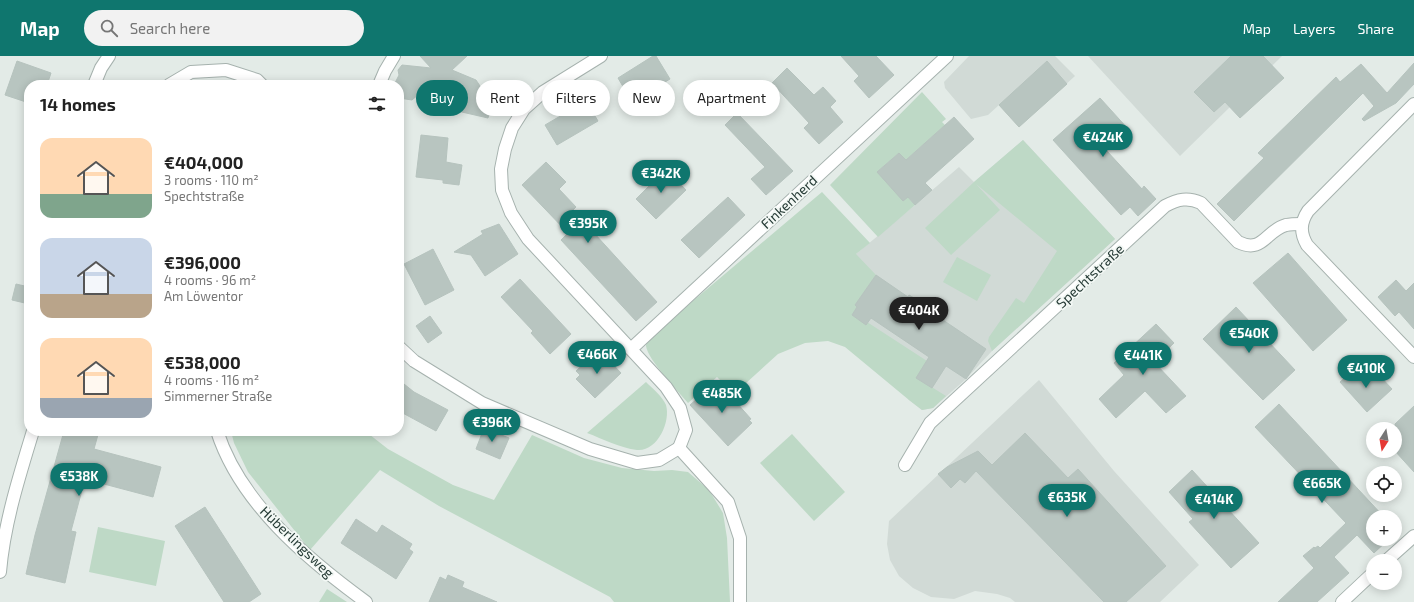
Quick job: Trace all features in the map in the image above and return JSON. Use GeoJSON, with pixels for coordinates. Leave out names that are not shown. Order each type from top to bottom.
{"type":"FeatureCollection","features":[{"type":"Feature","properties":{"kind":"street"},"geometry":{"type":"LineString","coordinates":[[96,80],[101,68],[109,56]]}},
{"type":"Feature","properties":{"kind":"street"},"geometry":{"type":"LineString","coordinates":[[381,80],[394,56]]}},
{"type":"Feature","properties":{"kind":"street"},"geometry":{"type":"LineString","coordinates":[[404,352],[414,361],[482,403],[590,449],[637,463],[659,460],[679,448],[686,430],[680,408],[666,387],[528,240],[510,213],[502,190],[501,169],[504,149],[512,128],[524,109],[543,92],[601,56]]}},
{"type":"Feature","properties":{"kind":"street","name":"Finkenherd"},"geometry":{"type":"LineString","coordinates":[[631,349],[947,56]]}},
{"type":"Feature","properties":{"kind":"street"},"geometry":{"type":"LineString","coordinates":[[177,80],[191,72],[226,70],[257,80]]}},
{"type":"Feature","properties":{"kind":"street"},"geometry":{"type":"LineString","coordinates":[[1414,104],[1308,211],[1302,224],[1302,232],[1307,245],[1414,357]]}},
{"type":"Feature","properties":{"kind":"street","name":"Spechtstraße"},"geometry":{"type":"LineString","coordinates":[[905,465],[930,423],[1165,206],[1183,198],[1201,203],[1238,242],[1252,246],[1259,243],[1279,228],[1286,225],[1302,224]]}},
{"type":"Feature","properties":{"kind":"street"},"geometry":{"type":"LineString","coordinates":[[0,572],[2,550],[18,480],[31,436]]}},
{"type":"Feature","properties":{"kind":"street","name":"Hüberlingsweg"},"geometry":{"type":"LineString","coordinates":[[219,436],[235,472],[251,496],[278,527],[333,578],[366,602]]}},
{"type":"Feature","properties":{"kind":"street"},"geometry":{"type":"LineString","coordinates":[[679,448],[728,502],[740,538],[740,602]]}},
{"type":"Feature","properties":{"kind":"street"},"geometry":{"type":"LineString","coordinates":[[1394,554],[1414,536]]}},
{"type":"Feature","properties":{"kind":"street"},"geometry":{"type":"LineString","coordinates":[[1342,602],[1366,580]]}},
{"type":"Feature","properties":{"kind":"shaded area"},"geometry":{"type":"Polygon","coordinates":[[[969,56],[1055,56],[1075,76],[1019,127],[999,105],[988,115],[971,119],[945,88],[944,82],[969,56]]]}},
{"type":"Feature","properties":{"kind":"shaded area"},"geometry":{"type":"Polygon","coordinates":[[[1088,56],[1282,56],[1180,156],[1088,56]]]}},
{"type":"Feature","properties":{"kind":"shaded area"},"geometry":{"type":"Polygon","coordinates":[[[1023,140],[1115,239],[992,351],[966,379],[933,408],[922,410],[909,400],[825,289],[856,254],[959,167],[974,182],[1023,140]]]}},
{"type":"Feature","properties":{"kind":"shaded area"},"geometry":{"type":"Polygon","coordinates":[[[1039,380],[1114,471],[1199,565],[1160,602],[1015,602],[1010,598],[997,594],[975,591],[954,599],[931,597],[913,588],[899,576],[890,560],[887,544],[889,521],[1039,380]]]}},
{"type":"Feature","properties":{"kind":"green space"},"geometry":{"type":"Polygon","coordinates":[[[922,92],[946,119],[942,122],[945,125],[906,160],[899,153],[877,172],[908,197],[915,205],[878,237],[830,185],[922,92]]]}},
{"type":"Feature","properties":{"kind":"green space"},"geometry":{"type":"Polygon","coordinates":[[[1023,140],[1115,239],[992,351],[988,341],[989,337],[1016,298],[1024,303],[1057,251],[976,184],[1000,210],[951,255],[925,228],[974,182],[1023,140]]]}},
{"type":"Feature","properties":{"kind":"green space"},"geometry":{"type":"Polygon","coordinates":[[[822,192],[870,243],[856,254],[876,275],[855,305],[857,307],[852,315],[866,324],[867,322],[927,361],[917,378],[946,396],[933,408],[922,410],[845,347],[828,341],[805,343],[778,354],[734,394],[717,377],[688,403],[652,359],[646,346],[649,338],[822,192]]]}},
{"type":"Feature","properties":{"kind":"green space"},"geometry":{"type":"Polygon","coordinates":[[[957,257],[991,275],[977,301],[943,282],[957,257]]]}},
{"type":"Feature","properties":{"kind":"green space"},"geometry":{"type":"Polygon","coordinates":[[[646,382],[662,399],[666,405],[667,412],[661,435],[651,446],[644,449],[631,449],[587,433],[646,382]]]}},
{"type":"Feature","properties":{"kind":"green space"},"geometry":{"type":"Polygon","coordinates":[[[792,434],[845,492],[814,521],[760,463],[792,434]]]}},
{"type":"Feature","properties":{"kind":"green space"},"geometry":{"type":"Polygon","coordinates":[[[532,435],[584,458],[622,468],[688,472],[709,490],[723,513],[727,538],[730,602],[614,602],[610,597],[439,506],[380,470],[310,550],[248,472],[234,443],[232,436],[371,436],[388,449],[453,485],[494,500],[532,435]]]}},
{"type":"Feature","properties":{"kind":"green space"},"geometry":{"type":"Polygon","coordinates":[[[98,527],[165,541],[156,586],[89,572],[98,527]]]}},
{"type":"Feature","properties":{"kind":"green space"},"geometry":{"type":"Polygon","coordinates":[[[327,589],[347,602],[319,602],[327,589]]]}},
{"type":"Feature","properties":{"kind":"building"},"geometry":{"type":"Polygon","coordinates":[[[420,56],[467,56],[452,70],[476,80],[476,115],[468,113],[468,80],[416,80],[416,97],[412,100],[404,99],[404,80],[396,80],[399,75],[398,70],[402,65],[431,68],[420,56]]]}},
{"type":"Feature","properties":{"kind":"building"},"geometry":{"type":"Polygon","coordinates":[[[653,56],[656,56],[670,79],[619,80],[618,78],[653,56]]]}},
{"type":"Feature","properties":{"kind":"building"},"geometry":{"type":"Polygon","coordinates":[[[841,56],[876,56],[894,75],[869,98],[854,81],[859,76],[841,56]]]}},
{"type":"Feature","properties":{"kind":"building"},"geometry":{"type":"Polygon","coordinates":[[[1231,56],[1263,56],[1284,78],[1240,118],[1225,102],[1214,112],[1194,92],[1231,56]]]}},
{"type":"Feature","properties":{"kind":"building"},"geometry":{"type":"Polygon","coordinates":[[[17,61],[51,73],[49,80],[24,80],[24,101],[5,95],[17,61]]]}},
{"type":"Feature","properties":{"kind":"building"},"geometry":{"type":"Polygon","coordinates":[[[1047,61],[1067,84],[1019,127],[999,105],[1047,61]]]}},
{"type":"Feature","properties":{"kind":"building"},"geometry":{"type":"Polygon","coordinates":[[[1414,63],[1414,84],[1396,103],[1364,121],[1362,119],[1374,106],[1363,93],[1234,221],[1217,204],[1264,158],[1258,153],[1336,77],[1340,82],[1361,64],[1387,93],[1414,63]]]}},
{"type":"Feature","properties":{"kind":"building"},"geometry":{"type":"Polygon","coordinates":[[[787,68],[814,95],[823,87],[836,101],[830,107],[843,122],[819,144],[804,128],[809,123],[780,92],[780,80],[775,80],[787,68]]]}},
{"type":"Feature","properties":{"kind":"building"},"geometry":{"type":"Polygon","coordinates":[[[1100,98],[1129,130],[1106,150],[1142,189],[1144,186],[1156,199],[1138,216],[1130,207],[1121,215],[1053,140],[1100,98]]]}},
{"type":"Feature","properties":{"kind":"building"},"geometry":{"type":"Polygon","coordinates":[[[560,116],[595,116],[598,121],[557,145],[545,125],[560,116]]]}},
{"type":"Feature","properties":{"kind":"building"},"geometry":{"type":"Polygon","coordinates":[[[734,116],[740,116],[793,171],[766,195],[751,179],[765,167],[725,125],[734,116]]]}},
{"type":"Feature","properties":{"kind":"building"},"geometry":{"type":"Polygon","coordinates":[[[954,117],[974,139],[925,183],[932,190],[915,205],[908,197],[903,201],[877,172],[899,153],[906,160],[954,117]]]}},
{"type":"Feature","properties":{"kind":"building"},"geometry":{"type":"Polygon","coordinates":[[[421,135],[448,138],[446,162],[462,165],[459,185],[443,183],[443,180],[416,177],[421,135]]]}},
{"type":"Feature","properties":{"kind":"building"},"geometry":{"type":"Polygon","coordinates":[[[546,162],[566,182],[559,189],[576,207],[573,210],[657,302],[636,321],[561,240],[568,233],[522,185],[546,162]]]}},
{"type":"Feature","properties":{"kind":"building"},"geometry":{"type":"Polygon","coordinates":[[[666,169],[686,190],[656,219],[636,199],[666,169]]]}},
{"type":"Feature","properties":{"kind":"building"},"geometry":{"type":"Polygon","coordinates":[[[728,197],[745,215],[699,258],[681,240],[728,197]]]}},
{"type":"Feature","properties":{"kind":"building"},"geometry":{"type":"Polygon","coordinates":[[[499,224],[518,254],[485,276],[471,255],[454,252],[483,234],[481,231],[499,224]]]}},
{"type":"Feature","properties":{"kind":"building"},"geometry":{"type":"Polygon","coordinates":[[[433,249],[454,290],[425,305],[404,264],[433,249]]]}},
{"type":"Feature","properties":{"kind":"building"},"geometry":{"type":"Polygon","coordinates":[[[1288,253],[1347,320],[1313,351],[1253,283],[1288,253]]]}},
{"type":"Feature","properties":{"kind":"building"},"geometry":{"type":"Polygon","coordinates":[[[876,275],[908,297],[909,295],[924,304],[938,314],[937,316],[986,349],[966,379],[946,366],[932,388],[916,378],[929,357],[871,318],[866,325],[852,315],[857,307],[855,305],[876,275]]]}},
{"type":"Feature","properties":{"kind":"building"},"geometry":{"type":"Polygon","coordinates":[[[520,279],[571,334],[550,354],[531,333],[533,331],[501,297],[520,279]]]}},
{"type":"Feature","properties":{"kind":"building"},"geometry":{"type":"Polygon","coordinates":[[[1396,280],[1406,291],[1414,283],[1414,329],[1399,312],[1395,316],[1378,297],[1396,280]]]}},
{"type":"Feature","properties":{"kind":"building"},"geometry":{"type":"Polygon","coordinates":[[[16,284],[24,286],[24,303],[12,300],[16,284]]]}},
{"type":"Feature","properties":{"kind":"building"},"geometry":{"type":"Polygon","coordinates":[[[1236,307],[1295,370],[1263,400],[1203,339],[1236,307]]]}},
{"type":"Feature","properties":{"kind":"building"},"geometry":{"type":"Polygon","coordinates":[[[430,316],[442,333],[428,343],[416,326],[430,316]]]}},
{"type":"Feature","properties":{"kind":"building"},"geometry":{"type":"Polygon","coordinates":[[[1156,324],[1174,343],[1154,362],[1186,396],[1166,413],[1145,391],[1116,418],[1099,399],[1124,375],[1114,363],[1156,324]]]}},
{"type":"Feature","properties":{"kind":"building"},"geometry":{"type":"Polygon","coordinates":[[[603,354],[621,373],[595,398],[576,379],[580,375],[576,371],[589,359],[593,363],[603,354]]]}},
{"type":"Feature","properties":{"kind":"building"},"geometry":{"type":"Polygon","coordinates":[[[1353,371],[1364,383],[1376,372],[1392,389],[1367,412],[1340,382],[1353,371]]]}},
{"type":"Feature","properties":{"kind":"building"},"geometry":{"type":"Polygon","coordinates":[[[715,383],[717,386],[720,384],[751,419],[749,420],[752,423],[728,446],[690,405],[715,383]]]}},
{"type":"Feature","properties":{"kind":"building"},"geometry":{"type":"Polygon","coordinates":[[[404,384],[414,392],[448,410],[436,431],[404,414],[404,384]]]}},
{"type":"Feature","properties":{"kind":"building"},"geometry":{"type":"Polygon","coordinates":[[[1279,404],[1366,498],[1366,502],[1370,502],[1377,510],[1366,510],[1366,545],[1357,535],[1334,557],[1349,573],[1317,602],[1278,602],[1314,568],[1303,556],[1314,547],[1315,548],[1318,546],[1320,548],[1346,523],[1255,427],[1279,404]]]}},
{"type":"Feature","properties":{"kind":"building"},"geometry":{"type":"Polygon","coordinates":[[[1414,406],[1414,472],[1401,458],[1402,422],[1397,422],[1414,406]]]}},
{"type":"Feature","properties":{"kind":"building"},"geometry":{"type":"Polygon","coordinates":[[[484,428],[509,438],[500,459],[476,449],[484,428]]]}},
{"type":"Feature","properties":{"kind":"building"},"geometry":{"type":"Polygon","coordinates":[[[1025,433],[1068,478],[1078,469],[1166,566],[1126,602],[1104,602],[976,471],[965,483],[960,479],[951,488],[938,474],[947,467],[978,451],[992,465],[1025,433]]]}},
{"type":"Feature","properties":{"kind":"building"},"geometry":{"type":"Polygon","coordinates":[[[63,436],[98,436],[94,449],[161,467],[153,497],[85,479],[71,531],[76,532],[65,583],[26,574],[35,535],[63,436]]]}},
{"type":"Feature","properties":{"kind":"building"},"geometry":{"type":"Polygon","coordinates":[[[1192,470],[1259,543],[1231,568],[1189,522],[1193,519],[1169,492],[1192,470]]]}},
{"type":"Feature","properties":{"kind":"building"},"geometry":{"type":"Polygon","coordinates":[[[205,507],[261,594],[249,602],[224,602],[175,526],[205,507]]]}},
{"type":"Feature","properties":{"kind":"building"},"geometry":{"type":"Polygon","coordinates":[[[356,519],[377,533],[382,525],[412,544],[409,549],[413,552],[396,579],[341,543],[356,519]]]}},
{"type":"Feature","properties":{"kind":"building"},"geometry":{"type":"Polygon","coordinates":[[[1367,546],[1382,546],[1374,553],[1367,546]]]}},
{"type":"Feature","properties":{"kind":"building"},"geometry":{"type":"Polygon","coordinates":[[[448,575],[464,582],[462,587],[497,602],[429,602],[440,577],[446,580],[448,575]]]}}]}
